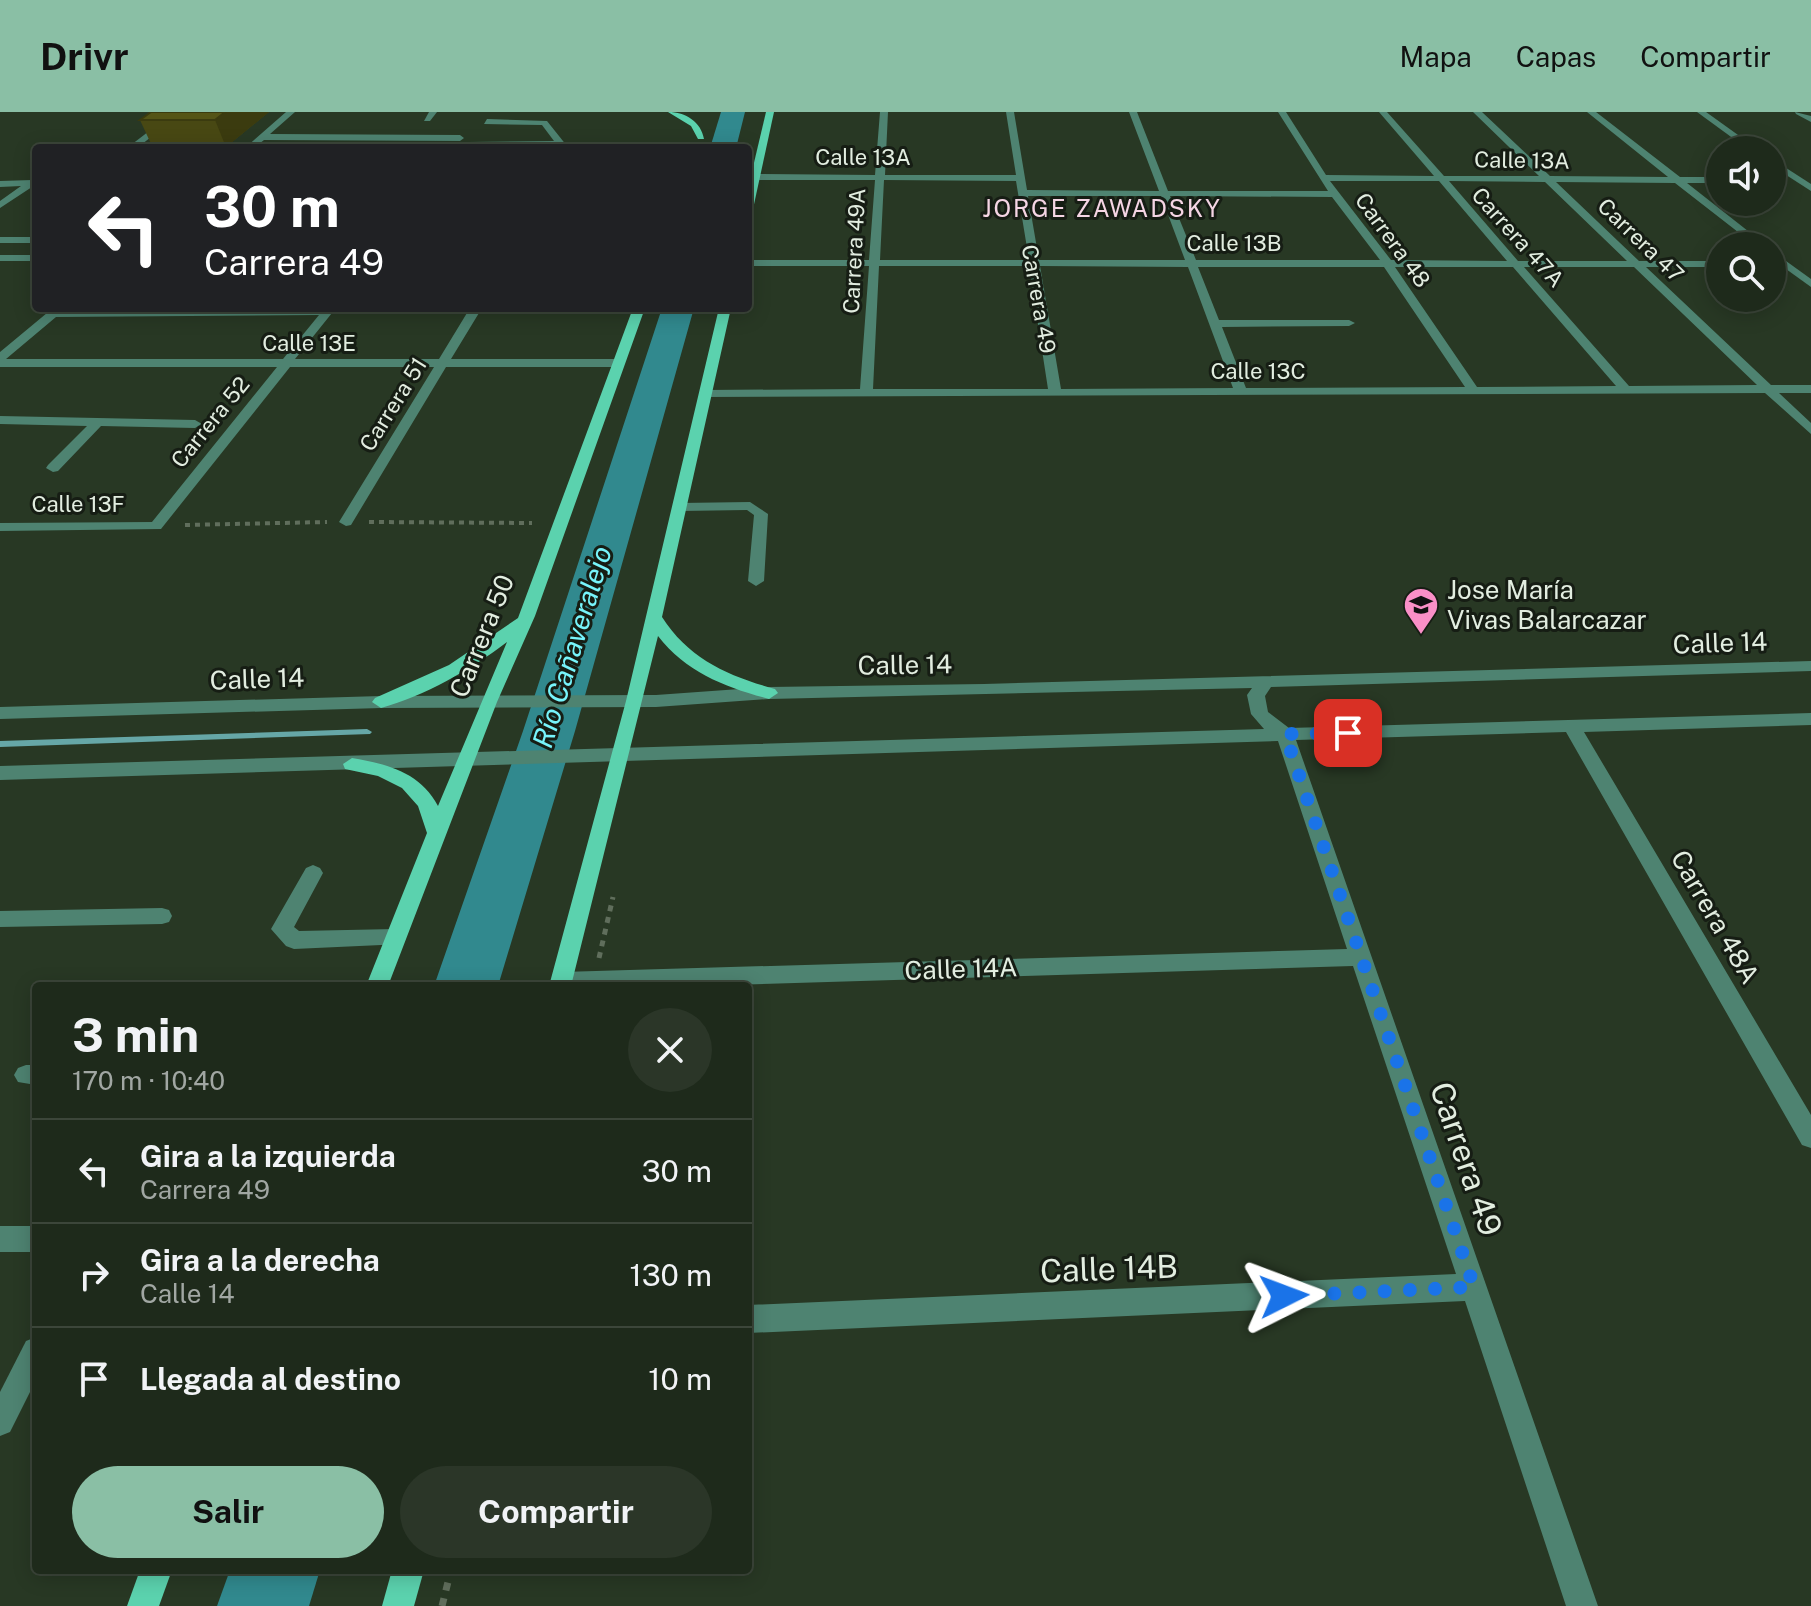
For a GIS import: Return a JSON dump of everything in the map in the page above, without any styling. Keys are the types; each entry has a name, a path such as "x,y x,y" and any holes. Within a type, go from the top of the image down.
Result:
{"main road":[{"path":"672,112 694,124 701,137"},
{"path":"752,191 771,112"},
{"path":"699,144 706,125"},
{"name":"Carrera 50","path":"378,982 437,835 478,759 488,702 527,616 637,312"},
{"path":"561,982 612,754 626,701 655,618 724,312"},
{"path":"381,702 455,669 495,644 527,616"},
{"path":"655,618 670,641 693,662 732,682 769,693"},
{"path":"352,764 382,769 415,788 434,815 437,835"},
{"path":"143,1606 155,1574"},
{"path":"398,1606 407,1574"}],"street":[{"path":"136,144 179,112"},
{"path":"254,144 291,112"},
{"name":"Carrera 49A","path":"866,393 884,112"},
{"name":"Carrera 49","path":"1010,112 1055,392"},
{"path":"1133,112 1241,391"},
{"name":"Carrera 48","path":"1282,112 1323,178 1387,263 1474,391"},
{"name":"Carrera 47A","path":"1383,112 1438,179 1624,388"},
{"name":"Carrera 47","path":"1477,112 1811,430"},
{"path":"1591,112 1744,232"},
{"path":"1701,112 1735,136"},
{"path":"1799,112 1811,119"},
{"path":"486,122 544,123 560,144"},
{"path":"262,137 522,144"},
{"path":"1786,172 1811,188"},
{"name":"Calle 13A","path":"755,177 1019,178"},
{"name":"Calle 13A","path":"1323,178 1706,180"},
{"path":"1786,181 1799,181"},
{"path":"0,184 32,183 0,205"},
{"path":"1021,193 1335,194"},
{"path":"0,240 32,240"},
{"path":"0,258 32,258"},
{"name":"Calle 13B","path":"752,263 1706,264"},
{"path":"1786,264 1811,263"},
{"path":"1786,269 1811,284"},
{"path":"0,361 55,312"},
{"name":"Carrera 52","path":"156,526 326,312"},
{"name":"Carrera 51","path":"346,522 474,312"},
{"path":"1215,324 1349,323"},
{"name":"Calle 13E","path":"0,361 618,363"},
{"name":"Calle 13C","path":"706,394 1811,389"},
{"path":"0,420 195,424"},
{"path":"53,468 98,422"},
{"path":"680,507 750,506 761,514 756,581"},
{"name":"Calle 13F","path":"0,527 156,526"},
{"name":"Calle 14","path":"0,713 381,702 626,701 769,693 984,690 1811,666"},
{"path":"1267,681 1256,695 1258,712 1264,720 1285,734"},
{"path":"0,773 1811,719"},
{"name":"Carrera 48A","path":"1571,725 1811,1137"},
{"name":"Carrera 49","path":"1285,734 1582,1606"},
{"path":"313,873 282,929 294,940 395,938"},
{"path":"0,919 162,916"},
{"name":"Calle 14A","path":"592,982 1361,957"},
{"path":"0,1239 32,1239"},
{"name":"Calle 14B","path":"752,1319 1474,1287"},
{"path":"0,1422 32,1359"}],"path":[{"path":"442,1606 450,1574"}],"building":[{"path":"151,112 225,112 215,120 140,120"}],"waterway":[{"name":"Río Cañaveralejo","path":"724,144 733,112"},
{"name":"Río Cañaveralejo","path":"467,982 549,731 677,312"},
{"path":"0,744 367,732"},
{"name":"Río Cañaveralejo","path":"263,1606 274,1574"}],"place":[{"name":"Jose María Vivas Balarcazar","path":"1421,636"}],"district":[{"name":"JORGE ZAWADSKY","path":"1102,209"}],"route":[{"path":"1284,1296 1474,1287 1285,734 1348,733"}]}
